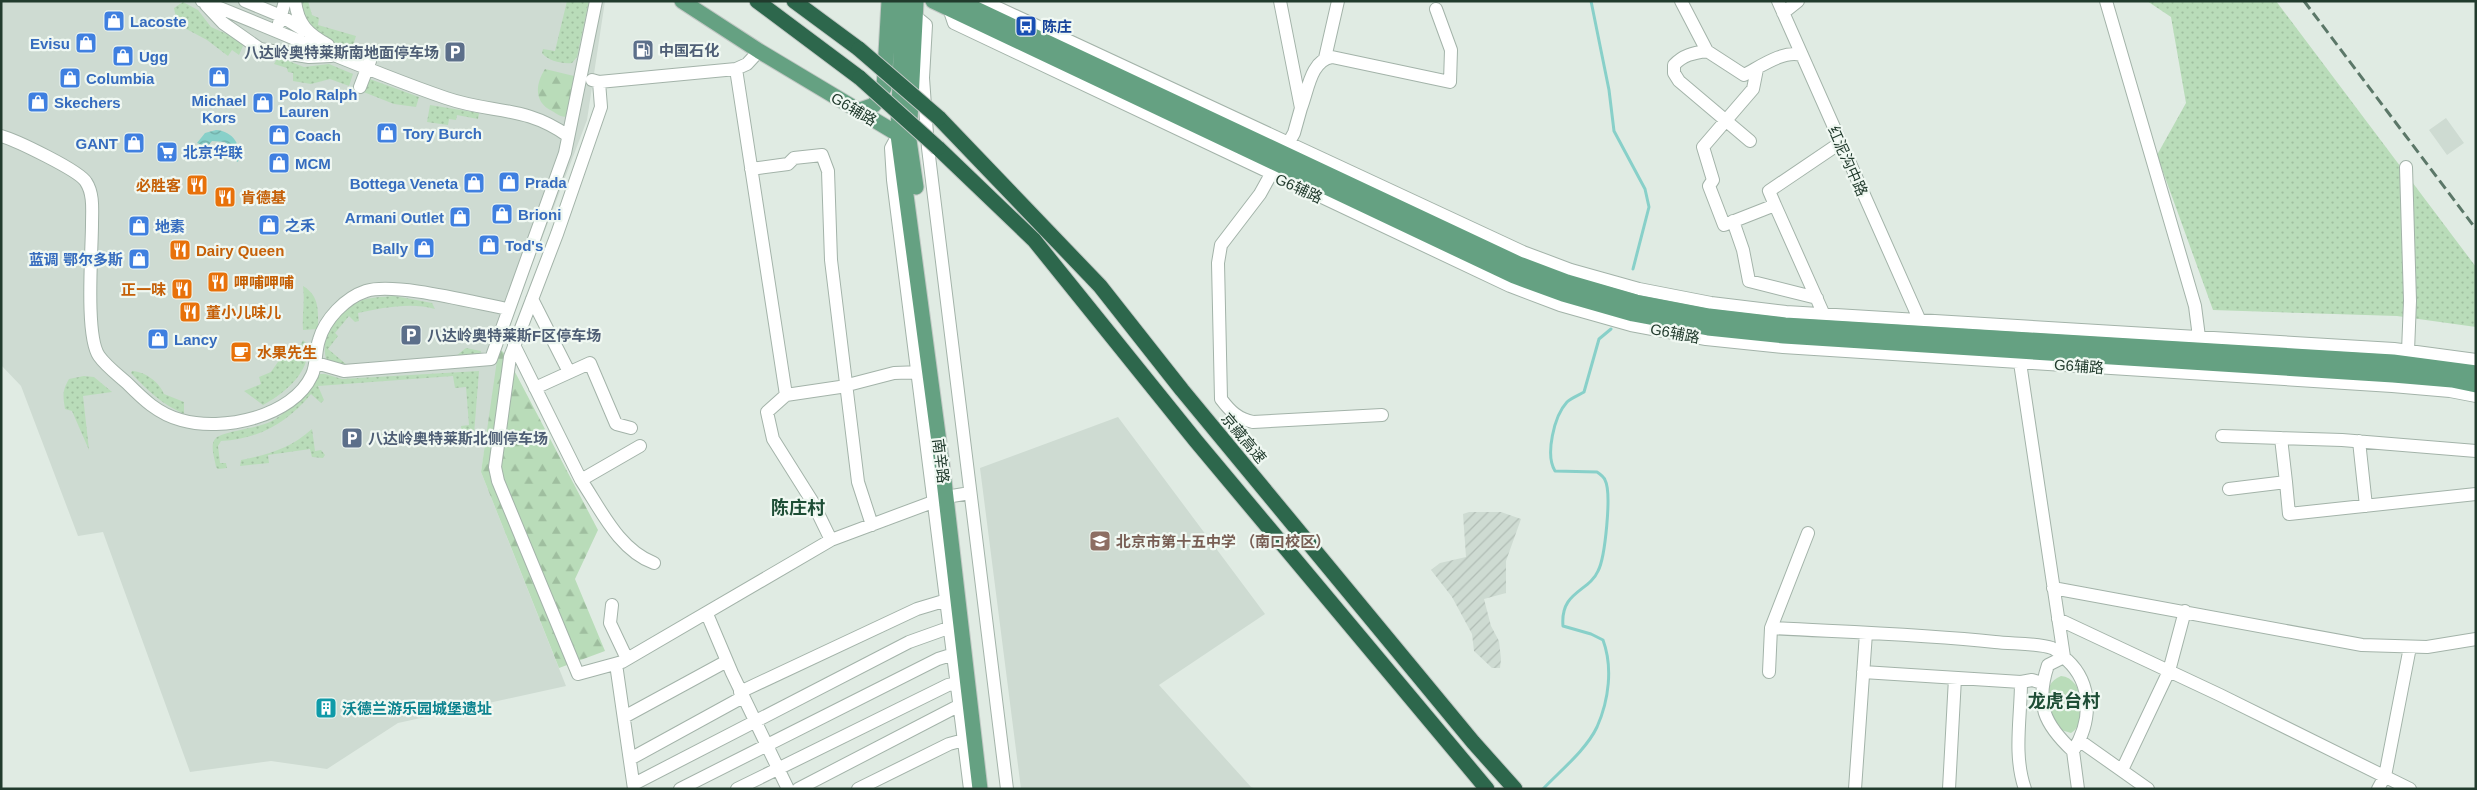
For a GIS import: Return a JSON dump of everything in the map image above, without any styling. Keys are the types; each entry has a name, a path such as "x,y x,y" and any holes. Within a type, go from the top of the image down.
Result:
{"highway":[{"path":"757,1 860,78 1034,240 1202,449 1487,789"},
{"name":"京藏高速","path":"794,1 859,49 939,118 1100,286 1182,390 1515,789"}],"main road":[{"name":"G6辅路","path":"682,1 759,51 904,138"},
{"path":"857,111 874,105 884,88 889,1"},
{"path":"903,1 904,138"},
{"name":"G6辅路","path":"934,1 954,5 1279,159 1514,276 1563,294 1633,314 1708,328 2019,357 2383,374 2452,380 2476,385"},
{"path":"904,138 916,9"},
{"name":"南辛路","path":"904,138 923,372 945,498 990,789"},
{"name":"南辛路","path":"904,138 980,789"},
{"name":"G6辅路","path":"1279,159 1474,245 1543,273 1636,302 1709,316 1784,325 2393,362 2476,373"}],"street":[{"path":"202,1 271,28 322,51 354,62 368,64"},
{"path":"202,1 223,23 260,49 309,57 337,56"},
{"path":"245,1 274,9 297,24 309,35 329,46 448,99 533,116 570,132"},
{"path":"271,28 274,9 285,1"},
{"path":"295,1 301,22 309,35"},
{"path":"316,363 344,370 491,359 562,162 582,77 596,1"},
{"name":"G6辅路","path":"983,1 1279,159"},
{"path":"1280,1 1302,108"},
{"path":"1324,58 1338,1"},
{"path":"1681,1 1707,51 1744,75 1793,53 1801,55"},
{"path":"1780,7 1798,1"},
{"path":"2106,1 2146,145 2195,306 2199,337"},
{"name":"G6辅路","path":"954,5 954,23 1279,159 1479,233 1570,270 1639,289 1711,303 1824,315 2408,351 2476,360"},
{"name":"红泥沟中路","path":"1780,7 1920,321"},
{"path":"916,9 926,25 923,78 933,148 970,493 1007,789"},
{"path":"1382,415 1253,422 1242,419 1230,410 1221,399 1218,263 1221,245 1260,194 1294,133 1317,63 1324,58 1332,57 1450,82 1450,50 1436,9"},
{"path":"582,77 599,82 736,70 747,64 759,51"},
{"path":"1707,51 1694,52 1681,58 1674,65 1674,73 1679,81 1750,141"},
{"path":"360,87 368,64"},
{"path":"1757,69 1752,89 1703,147 1713,180 1709,186 1724,225 1775,205"},
{"path":"736,70 786,395"},
{"path":"599,82 600,107 510,357 495,474 578,674 621,661 707,614 831,540 945,498 970,493"},
{"path":"1,136 76,172 86,182 92,212 91,323 98,354 154,409 182,421 209,423 240,422 258,417 285,404 303,388 312,375 319,341 327,325 344,303 366,291 378,289 406,290 508,309"},
{"path":"904,138 933,148"},
{"path":"1824,315 1769,191 1840,143"},
{"path":"752,169 788,164 794,158 822,155 828,171 831,260 858,482 872,525"},
{"path":"2406,167 2410,301 2408,351"},
{"path":"1733,222 1743,250 1749,281 1817,298"},
{"path":"532,298 569,372"},
{"path":"514,345 581,480 624,544 636,555 654,564"},
{"path":"2019,357 2064,658"},
{"name":"G6辅路","path":"2019,357 2392,386 2450,391 2476,396"},
{"path":"535,388 590,363 616,424 631,428"},
{"path":"831,540 812,501 773,439 767,412 786,395 846,385 894,373 923,372"},
{"path":"2222,436 2359,441 2476,451"},
{"path":"2281,438 2289,514 2476,494"},
{"path":"2359,441 2366,506"},
{"path":"581,480 640,446"},
{"path":"2228,489 2286,482"},
{"path":"945,498 947,600 970,789"},
{"path":"1769,672 1771,628 1808,533"},
{"path":"2053,588 2362,645 2427,648 2476,639"},
{"path":"630,760 742,695 917,609 947,600"},
{"path":"612,605 610,623 621,661 624,718 634,787 754,722 909,642 951,627"},
{"path":"2122,770 2169,671 2185,611"},
{"path":"707,614 754,722 788,789"},
{"path":"2058,619 2410,789"},
{"path":"1771,628 1971,639 2053,648 2076,668 2084,683 2087,699 2087,714 2077,746 2078,789"},
{"path":"1855,789 1866,633"},
{"path":"2378,789 2385,776 2410,647"},
{"path":"680,789 938,659 954,654"},
{"path":"2064,658 2048,665 2042,683 2042,699 2046,717 2054,734 2122,770 2148,789"},
{"path":"624,718 727,661"},
{"path":"1863,672 2021,682 2032,680 2042,683"},
{"path":"1949,789 1955,678"},
{"path":"2021,682 2021,725 2017,739 2022,780 2025,789"},
{"path":"737,789 948,685 958,683"},
{"path":"798,789 960,705"},
{"path":"858,789 949,744 964,740"}],"shaded area":[{"path":"1,1 605,1 587,120 500,349 481,472 566,686 398,723 327,769 271,761 190,772 103,532 78,536 21,386 1,365"},
{"path":"2446,118 2464,143 2447,155 2429,130"},
{"name":"北京市第十五中学 （南口校区）","path":"1118,417 1265,614 1159,685 1251,787 1256,789 1021,789 980,468"},
{"path":"1469,512 1501,512 1521,519 1506,561 1506,593 1484,599 1491,626 1499,641 1500,668 1492,668 1474,651 1472,634 1452,597 1431,570 1440,563 1466,557 1463,514"}],"green space":[{"path":"297,1 308,1 312,15 319,18 318,25 356,36 351,52 331,44 317,34"},
{"path":"567,1 589,1 577,57 572,63 556,61 542,53 543,49 555,51"},
{"path":"2147,1 2276,1 2476,267 2476,327 2397,316 2213,310 2157,155 2186,103 2171,17"},
{"path":"183,2 198,10 211,27 240,40 243,46 239,55 232,50 228,56 207,40 177,24 174,8"},
{"path":"278,57 304,67 329,64 353,74 349,86 330,79 311,84 293,81 293,73 288,72 287,68 274,64"},
{"path":"545,69 574,76 575,82 567,117 559,115 546,107 539,98 539,81"},
{"path":"367,78 419,97 416,107 394,104 361,91"},
{"path":"430,105 479,113 478,119 457,115 456,120 449,119 448,125 427,122"},
{"path":"303,286 313,294 317,304 318,329 303,330"},
{"path":"395,296 432,303 435,309 416,306 386,308 358,313 359,321 355,322 349,316 335,333 338,336 328,349 347,365 456,356 466,348 481,351 480,356 343,367 326,359 325,342 328,333 336,318 342,312 349,306 362,300"},
{"path":"303,340 306,343 306,363 288,388 263,405 244,391 261,384 259,377 271,372 282,356 294,357"},
{"path":"500,349 506,355 598,530 575,579 605,651 559,668 481,472"},
{"path":"132,371 151,378 159,385 164,394 184,402 184,414 169,406 143,386 131,373"},
{"path":"479,371 474,434 468,440 462,438 461,426 469,425 466,387 455,388 453,376 318,386 324,400 321,403 311,394 292,413 271,428 248,437 221,441 218,446 220,463 226,463 227,468 218,469 216,467 213,444 216,438 270,422 285,412 320,374 342,379"},
{"path":"84,376 94,377 112,392 83,396 89,450 72,411 65,409 64,397 64,390 69,379"},
{"path":"312,429 315,451 321,450 325,455 323,458 312,457 310,449 268,455 269,463 240,466 241,460 279,450 304,436"},
{"path":"2061,676 2075,684 2082,701 2080,720 2077,728 2071,733 2058,729 2048,700 2050,686 2054,680"}],"water":[{"path":"216,130 227,133 235,140 239,150 238,162 228,156 229,148 225,142 212,141 207,147 197,143 205,133"}],"waterway":[{"path":"1591,1 1609,90 1614,131 1645,189 1649,207 1633,269"},
{"path":"1543,789 1586,744 1597,727 1607,695 1609,672 1603,640 1591,634 1563,626 1563,614 1570,599 1594,578 1601,564 1607,526 1607,487 1604,479 1597,472 1555,471 1552,464 1551,446 1552,436 1562,408 1567,402 1584,392 1599,339 1611,329"}],"railway":[{"path":"2304,1 2476,229"}],"place":[{"name":"Lacoste","path":"114,21"},
{"name":"陈庄","path":"1026,26"},
{"name":"Evisu","path":"86,43"},
{"name":"中国石化","path":"643,50"},
{"name":"八达岭奥特莱斯南地面停车场","path":"455,52"},
{"name":"Ugg","path":"123,56"},
{"name":"Michael Kors","path":"219,77"},
{"name":"Columbia","path":"70,78"},
{"name":"Skechers","path":"38,102"},
{"name":"Polo Ralph Lauren","path":"263,103"},
{"name":"Tory Burch","path":"387,133"},
{"name":"Coach","path":"279,135"},
{"name":"GANT","path":"134,143"},
{"name":"北京华联","path":"167,152"},
{"name":"MCM","path":"279,163"},
{"name":"Prada","path":"509,182"},
{"name":"Bottega Veneta","path":"474,183"},
{"name":"必胜客","path":"197,185"},
{"name":"肯德基","path":"225,197"},
{"name":"Brioni","path":"502,214"},
{"name":"Armani Outlet","path":"460,217"},
{"name":"之禾","path":"269,225"},
{"name":"地素","path":"139,226"},
{"name":"Tod's","path":"489,245"},
{"name":"Bally","path":"424,248"},
{"name":"Dairy Queen","path":"180,250"},
{"name":"蓝调 鄂尔多斯","path":"139,259"},
{"name":"呷哺呷哺","path":"218,282"},
{"name":"正一味","path":"182,289"},
{"name":"董小儿味儿","path":"190,312"},
{"name":"八达岭奥特莱斯F区停车场","path":"411,335"},
{"name":"Lancy","path":"158,339"},
{"name":"水果先生","path":"241,352"},
{"name":"八达岭奥特莱斯北侧停车场","path":"352,438"},
{"name":"北京市第十五中学 （南口校区）","path":"1100,541"},
{"name":"沃德兰游乐园城堡遗址","path":"326,708"}],"district":[{"name":"陈庄村","path":"798,508"},
{"name":"龙虎台村","path":"2064,701"}]}
